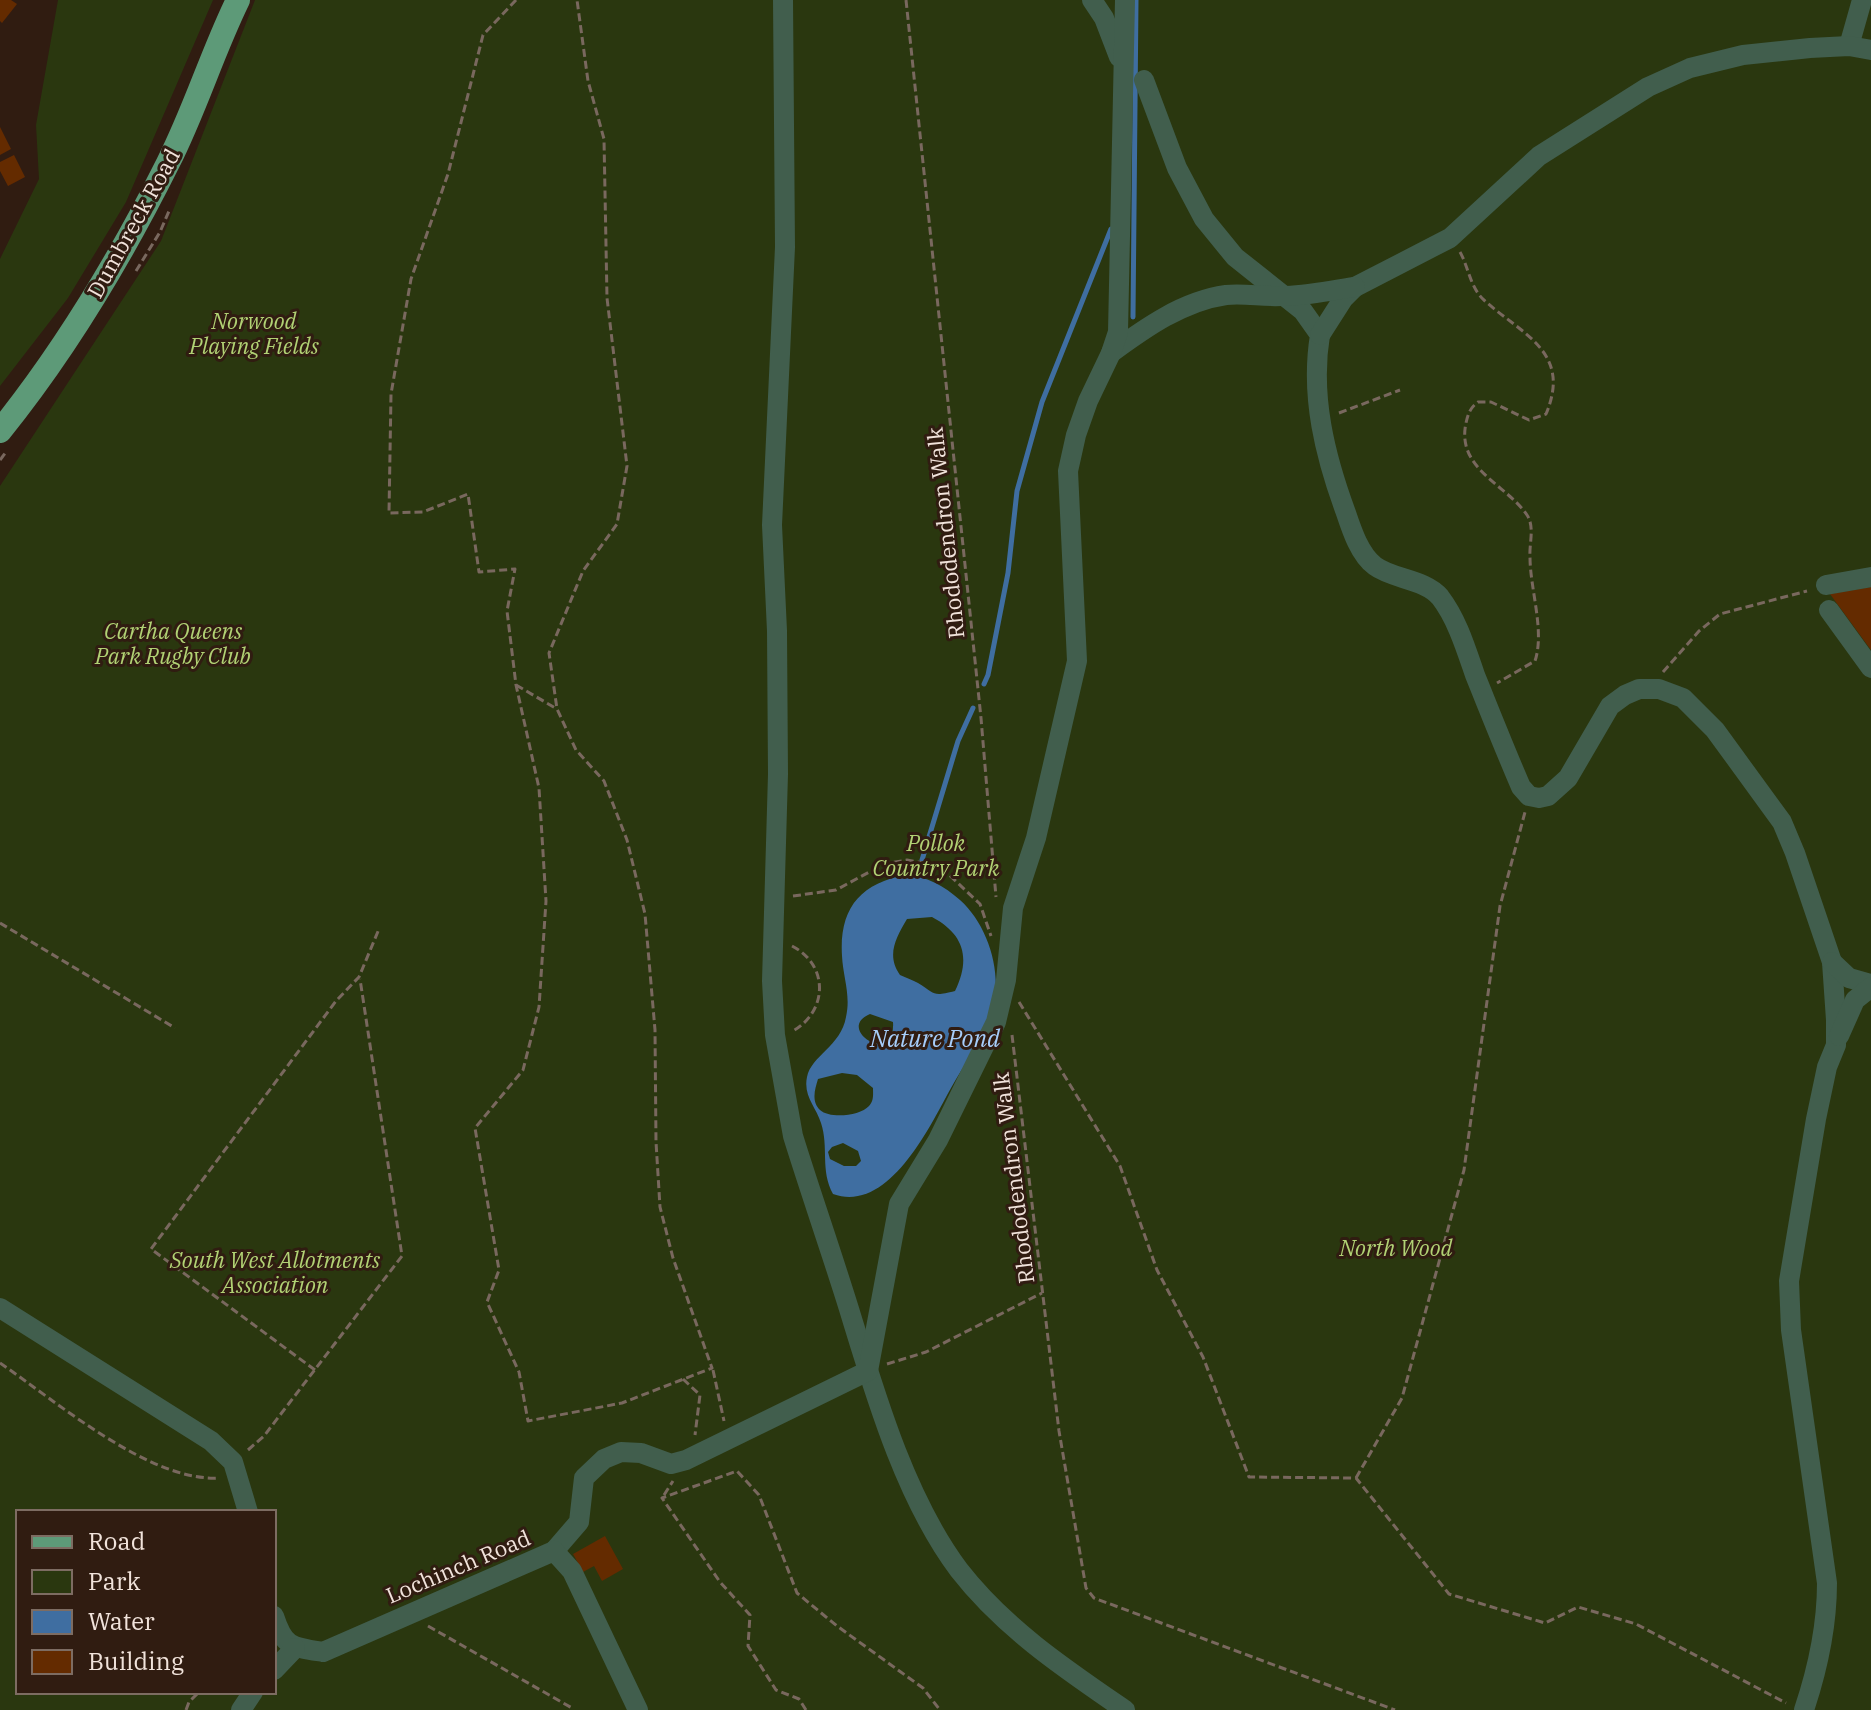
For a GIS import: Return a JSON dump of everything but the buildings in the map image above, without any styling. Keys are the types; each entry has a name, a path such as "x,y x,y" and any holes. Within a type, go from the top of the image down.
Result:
{"main road":[{"name":"Dumbreck Road","path":"0,431 107,277 170,160 219,38 238,0"}],"street":[{"path":"783,0 785,247 772,525 778,758 772,981 775,1035 793,1136 868,1371 904,1472 959,1569 1010,1626 1125,1710"},
{"path":"1092,0 1134,76 1199,212 1235,257 1303,311 1320,335"},
{"path":"868,1371 899,1204 938,1140 996,1022 1006,980 1013,908 1036,838 1077,661 1068,471 1088,401 1118,332 1134,76 1125,0"},
{"path":"1849,46 1862,0"},
{"path":"1111,353 1141,331 1200,302 1227,295 1284,296 1355,287 1450,238 1539,156 1648,87 1690,68 1743,55 1849,46 1871,50"},
{"path":"1355,287 1333,312 1320,335 1317,353 1320,419 1333,477 1365,556 1376,568 1439,595 1454,622 1521,787 1529,796 1548,796 1568,778 1610,706 1639,689 1659,689 1683,698 1715,730 1782,822 1832,962 1836,1045"},
{"path":"1820,587 1871,577"},
{"path":"1829,610 1871,668"},
{"path":"1795,1706 1821,1651 1827,1583 1791,1330 1789,1281 1827,1067 1855,1000 1871,986 1849,978 1832,962"},
{"path":"0,1308 211,1441 236,1470 247,1510"},
{"path":"554,1551 579,1522 584,1478 604,1459 621,1452 641,1453 671,1464 686,1460 868,1371"},
{"name":"Lochinch Road","path":"295,1648 323,1652 554,1551 572,1571 638,1710"},
{"path":"276,1623 281,1639 295,1648 276,1668"}],"path":[{"path":"516,0 483,35 448,174 411,279 391,394 389,513 423,512 468,494 479,572 515,569 507,611 516,685 540,802 546,901 539,1007 523,1070 475,1128 499,1270 487,1302 519,1372 528,1421 622,1403 712,1368 673,1258 660,1207 655,1030 641,899 627,840 604,781 576,750 557,709 549,653 583,571 617,524 627,466 607,298 604,139 588,81 577,0"},
{"name":"Rhododendron Walk","path":"906,0 981,718 996,904"},
{"path":"1450,238 1457,243 1469,279 1483,300 1534,339 1544,352 1555,391 1546,414 1529,420 1491,402 1478,402 1471,408 1466,422 1467,450 1472,459 1529,516 1531,530 1531,572 1539,649 1535,661 1499,681 1485,699"},
{"path":"1320,419 1400,390"},
{"path":"1652,689 1685,645 1720,614 1820,587"},
{"path":"516,685 557,709"},
{"path":"1356,1478 1402,1398 1464,1170 1500,906 1529,796"},
{"path":"773,897 823,894 884,864 907,860 929,864 945,871 980,904 993,942"},
{"path":"0,923 175,1028"},
{"path":"315,1370 151,1249 336,1001 359,977 379,929"},
{"path":"773,945 787,943 811,959 819,973 821,992 816,1009 802,1026 792,1032 775,1035"},
{"path":"0,1363 122,1447 160,1468 207,1479 236,1470 402,1256 359,977"},
{"path":"1006,980 1120,1166 1157,1270 1203,1357 1249,1477 1356,1478"},
{"name":"Rhododendron Walk","path":"1011,1027 1062,1447 1086,1588 1094,1598 1395,1710"},
{"path":"868,1371 926,1352 1042,1293"},
{"path":"806,1710 799,1699 776,1690 748,1646 750,1615 720,1582 662,1498 737,1471 759,1495 797,1593 923,1688 940,1710"},
{"path":"1356,1478 1449,1594 1545,1623 1578,1607 1636,1624 1795,1706"},
{"path":"407,1614 572,1708"}],"green space":[{"path":"58,0 213,0 126,202 68,298 0,386 0,259 39,179 36,125"},
{"name":"North Wood","path":"255,0 1871,0 1871,1710 0,1710 0,486 161,241"}],"water":[{"name":"Nature Pond","path":"906,875 928,880 948,890 971,911 987,939 996,987 990,1019 982,1037 919,1144 889,1179 872,1191 853,1197 833,1194 829,1185 823,1132 806,1084 814,1063 838,1036 846,1017 848,1001 842,939 849,912 865,892 890,879","holes":["932,917 958,939 962,948 963,968 955,991 935,993 900,975 893,954 896,940 907,919","870,1014 893,1022 891,1035 886,1042 878,1044 869,1041 859,1028 861,1021","842,1073 857,1075 873,1088 872,1102 865,1109 852,1114 825,1113 817,1106 815,1099 818,1079","843,1143 858,1151 861,1161 856,1166 844,1166 830,1159 828,1152"]}],"waterway":[{"path":"1133,317 1136,0"},
{"path":"984,684 1008,573 1017,491 1042,402 1111,229"},
{"path":"922,860 958,741 973,708"}],"park label":[{"name":"Norwood Playing Fields","path":"254,332"},
{"name":"Cartha Queens Park Rugby Club","path":"173,642"},
{"name":"Pollok Country Park","path":"936,854"},
{"name":"South West Allotments Association","path":"275,1272"}]}
